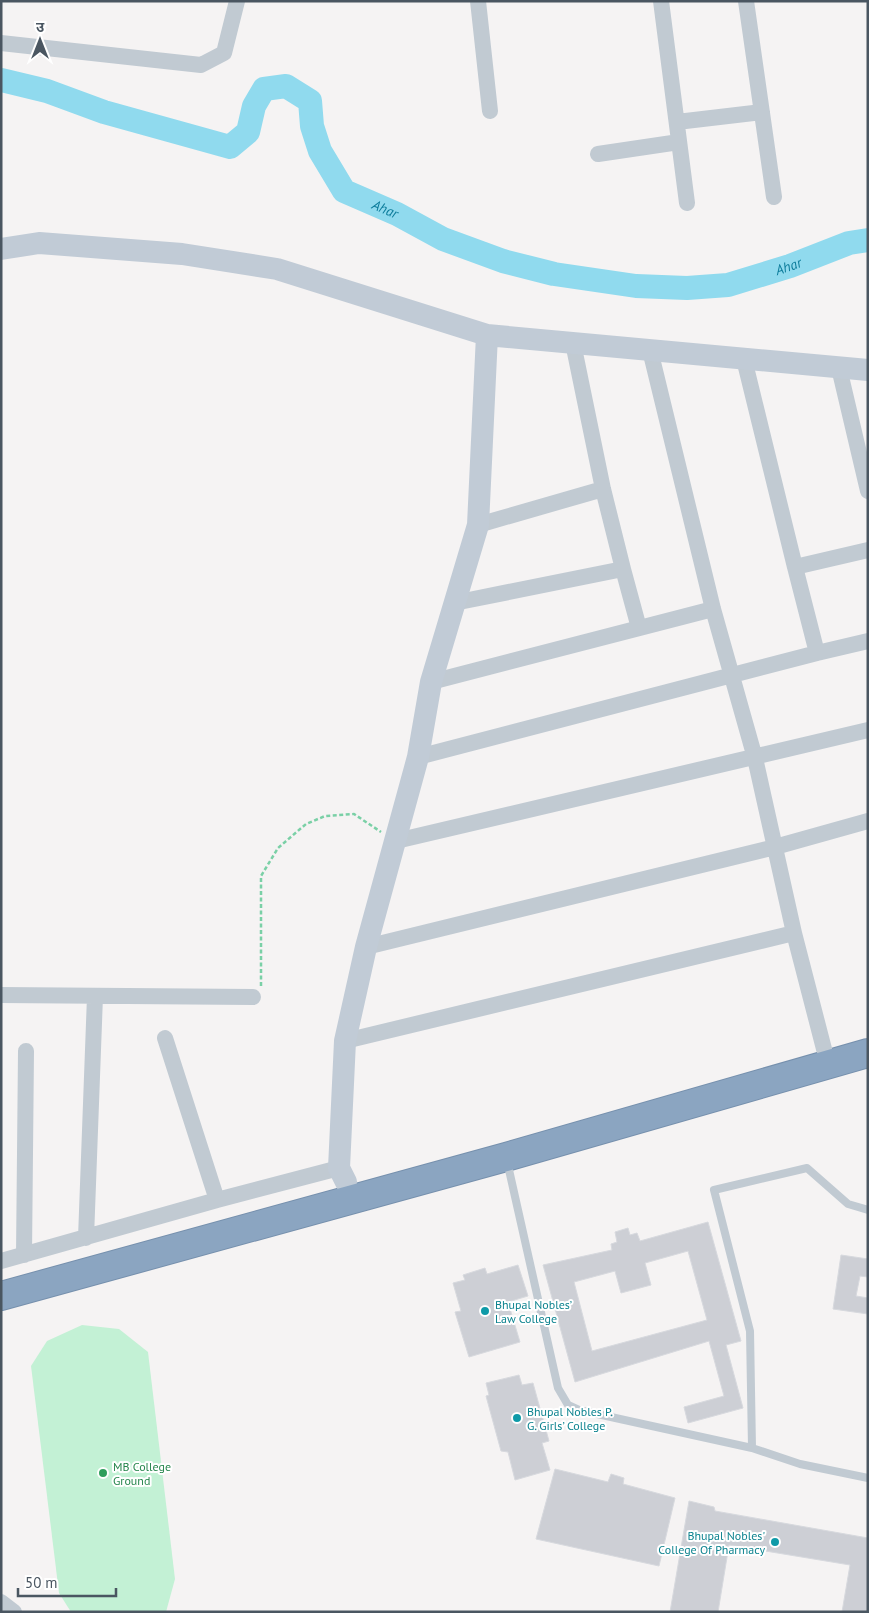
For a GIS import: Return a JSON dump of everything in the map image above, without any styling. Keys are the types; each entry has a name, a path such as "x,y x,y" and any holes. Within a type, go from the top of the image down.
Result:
{"highway":[{"path":"1,1296 826,1056 868,1036"},
{"path":"826,1056 868,1053"},
{"path":"1,1278 342,1175 504,1149"}],"street":[{"path":"1,43 200,65 224,53 236,1"},
{"path":"478,1 490,111"},
{"path":"661,1 688,203"},
{"path":"746,1 774,197"},
{"path":"677,122 762,112"},
{"path":"598,154 679,142"},
{"path":"1,249 38,243 182,254 277,268 487,335 868,370"},
{"path":"1,1261 216,1200 342,1175 345,1041 366,947 418,756 431,682 478,525 487,335"},
{"path":"573,343 603,489 639,628"},
{"path":"650,350 713,609 755,758 794,933 826,1056"},
{"path":"744,359 817,653"},
{"path":"839,368 868,491"},
{"path":"478,525 603,489"},
{"path":"795,568 868,550"},
{"path":"454,603 623,569"},
{"path":"431,682 713,609"},
{"path":"418,756 817,653 868,642"},
{"path":"396,841 868,730"},
{"path":"366,947 775,847 868,821"},
{"path":"345,1041 794,933"},
{"path":"1,995 253,997"},
{"path":"86,1238 95,996"},
{"path":"166,1038 216,1200"},
{"path":"24,1255 26,1051"},
{"path":"1,1602 14,1612"}],"lane":[{"path":"504,1149 558,1388 568,1405 579,1410 752,1448 800,1464 868,1478"},
{"path":"752,1448 750,1331 714,1190 807,1168 848,1204 868,1210"}],"path":[{"path":"253,997 261,988 261,876 278,848 306,824 325,816 354,814 396,841"}],"green space":[{"name":"MB College Ground","path":"82,1325 119,1329 148,1352 175,1579 166,1612 71,1612 59,1593 31,1366 47,1341"}],"building":[{"path":"708,1222 741,1341 726,1345 743,1408 688,1423 684,1407 724,1396 709,1341 575,1382 543,1265 612,1250 611,1244 617,1242 615,1232 628,1228 630,1235 637,1233 640,1241","holes":["688,1251 707,1320 592,1351 574,1282 615,1271 621,1293 651,1285 645,1263"]},
{"path":"841,1255 868,1259 868,1277 860,1276 856,1296 868,1298 868,1314 833,1309"},
{"name":"Bhupal Nobles’ Law College","path":"518,1265 528,1296 508,1302 520,1342 469,1357 455,1312 461,1311 453,1283 465,1280 463,1275 485,1268 487,1274"},
{"name":"Bhupal Nobles P. G. Girls’ College","path":"519,1375 522,1385 533,1383 549,1441 542,1443 550,1470 515,1480 508,1452 501,1451 486,1396 489,1395 486,1383"},
{"path":"555,1469 608,1482 611,1474 624,1478 623,1484 675,1498 659,1566 536,1539"},
{"path":"689,1501 714,1507 715,1511 868,1538 868,1612 842,1612 850,1565 729,1545 718,1612 670,1612"}],"waterway":[{"name":"Ahar","path":"1,80 47,91 104,112 230,147 248,132 254,106 264,89 286,86 310,101 312,126 320,151 344,191 397,214 443,239 503,261 554,274 636,286 687,288 728,285 790,266 849,243 868,240"}],"place":[{"name":"Bhupal Nobles’ Law College","path":"485,1311"},
{"name":"Bhupal Nobles P. G. Girls’ College","path":"517,1418"},
{"name":"MB College Ground","path":"103,1473"},
{"name":"Bhupal Nobles' College Of Pharmacy","path":"775,1542"}]}
